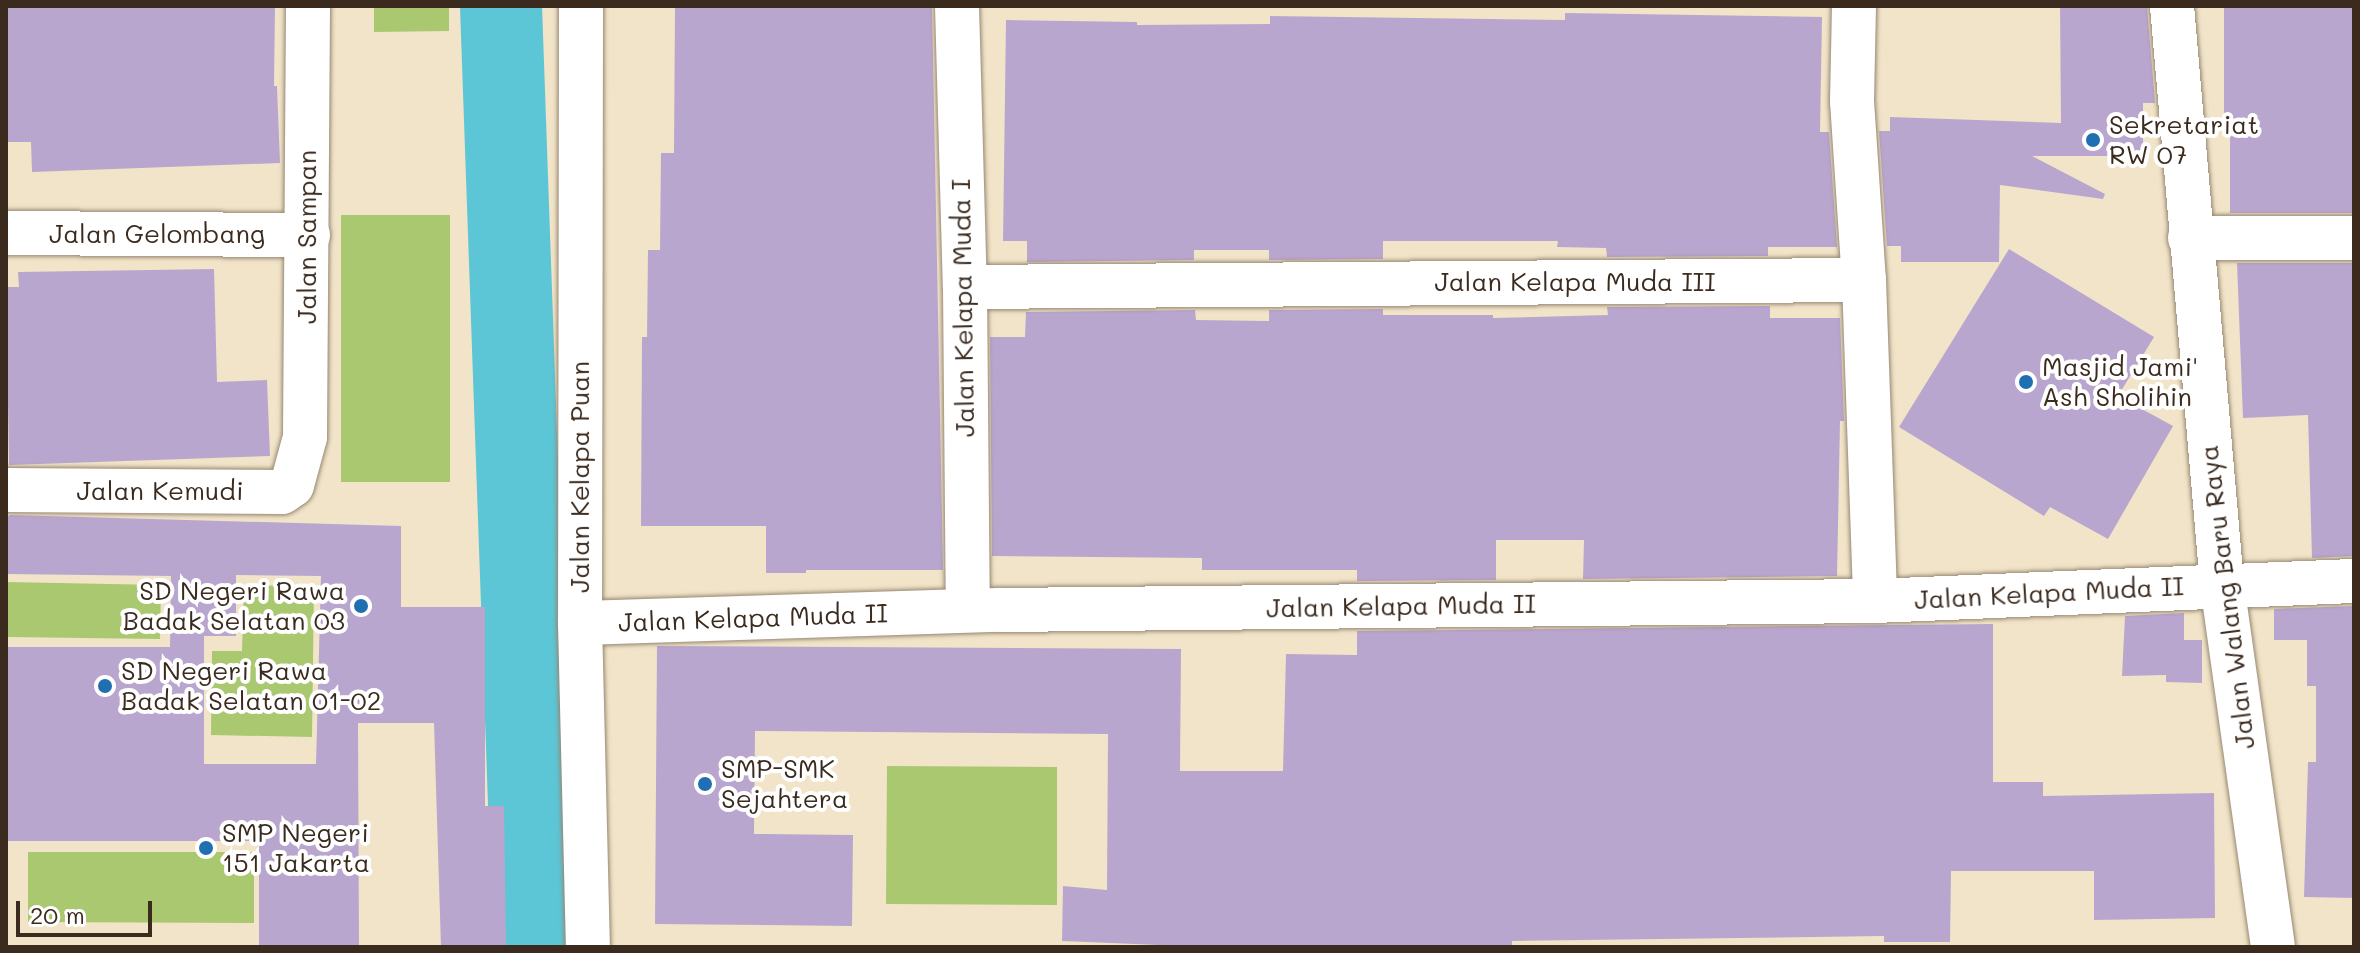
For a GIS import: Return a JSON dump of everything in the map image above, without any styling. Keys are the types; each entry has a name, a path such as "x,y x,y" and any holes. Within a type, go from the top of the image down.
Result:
{"street":[{"name":"Jalan Sampan","path":"299,467 305,437 308,6"},
{"name":"Jalan Kelapa Puan","path":"581,6 580,623 588,947"},
{"name":"Jalan Kelapa Muda I","path":"957,6 965,287 968,610"},
{"path":"1854,6 1852,101 1864,280 1875,601"},
{"name":"Jalan Walang Baru Raya","path":"2172,6 2222,584 2273,947"},
{"name":"Jalan Gelombang","path":"6,233 308,235"},
{"path":"2190,238 2354,238"},
{"name":"Jalan Kelapa Muda III","path":"965,287 1864,280"},
{"name":"Jalan Kemudi","path":"6,490 282,492 292,485 299,467"},
{"name":"Jalan Kelapa Muda II","path":"580,623 968,610 1875,601 2108,594 2222,584 2354,581"}],"green space":[{"path":"374,6 449,6 449,31 374,32"},
{"path":"341,215 450,215 450,482 341,482"},
{"path":"6,582 161,585 160,639 6,637"},
{"path":"244,585 314,586 312,737 211,735 212,651 242,651"},
{"path":"887,766 1057,767 1057,905 886,904"},
{"path":"28,852 254,852 254,923 28,922"}],"building":[{"path":"6,6 275,6 274,86 277,86 280,163 32,172 31,142 6,142"},
{"path":"675,6 932,6 943,570 766,573 766,526 641,526 642,337 647,337 648,250 660,250 661,153 674,153"},
{"path":"2060,6 2147,6 2155,103 2143,103 2143,156 2032,156 2105,194 2103,199 2000,185 1999,262 1901,262 1901,246 1887,246 1879,131 1890,131 1890,117 2061,123"},
{"path":"2224,6 2354,6 2354,213 2230,213 2230,113 2224,113"},
{"path":"1565,13 1822,17 1820,132 1829,132 1837,247 1768,247 1768,256 1607,257 1606,248 1557,247 1558,241 1383,241 1383,259 1269,260 1269,250 1194,250 1194,260 1027,262 1027,241 1003,241 1006,20 1137,22 1137,25 1270,24 1270,16 1565,20"},
{"name":"Masjid Jami' Ash Sholihin","path":"2009,249 2154,337 2118,396 2173,426 2108,539 2050,507 2044,516 1899,427"},
{"path":"2237,263 2354,263 2354,556 2312,558 2308,415 2243,418"},
{"path":"214,269 217,382 267,380 270,456 9,465 6,287 19,287 18,272"},
{"path":"1770,306 1770,318 1840,318 1844,421 1840,421 1837,576 1583,579 1584,540 1496,540 1496,580 1357,581 1357,570 1202,570 1202,558 992,556 990,337 1025,337 1026,312 1195,310 1196,320 1269,321 1269,310 1383,309 1383,315 1493,315 1493,318 1608,315 1607,307"},
{"path":"10,515 401,526 401,607 485,607 485,806 504,806 506,947 441,947 434,723 358,723 359,947 259,947 259,841 6,841 6,647 170,647 171,576 6,574 6,518","holes":["236,575 321,576 316,764 204,764 204,636 236,636"]},
{"path":"2354,606 2354,898 2304,897 2308,762 2316,762 2316,686 2307,686 2307,640 2274,640 2274,609"},
{"path":"2184,613 2184,640 2202,640 2202,683 2166,682 2166,675 2122,676 2125,616"},
{"path":"1993,624 1993,782 2043,782 2043,796 2214,793 2215,918 2094,920 2094,871 1951,871 1950,942 1884,942 1884,936 1512,941 1512,947 1207,947 1062,941 1063,886 1107,890 1108,734 755,731 754,834 853,835 852,926 655,924 657,646 1181,649 1180,771 1283,771 1286,654 1357,655 1357,631"}],"waterway":[{"path":"501,6 534,947"}],"place":[{"name":"Sekretariat RW 07","path":"2093,140"},
{"name":"Masjid Jami' Ash Sholihin","path":"2026,382"},
{"name":"SD Negeri Rawa Badak Selatan 03","path":"361,606"},
{"name":"SD Negeri Rawa Badak Selatan 01-02","path":"105,686"},
{"name":"SMP-SMK Sejahtera","path":"705,784"},
{"name":"SMP Negeri 151 Jakarta","path":"206,848"}]}
